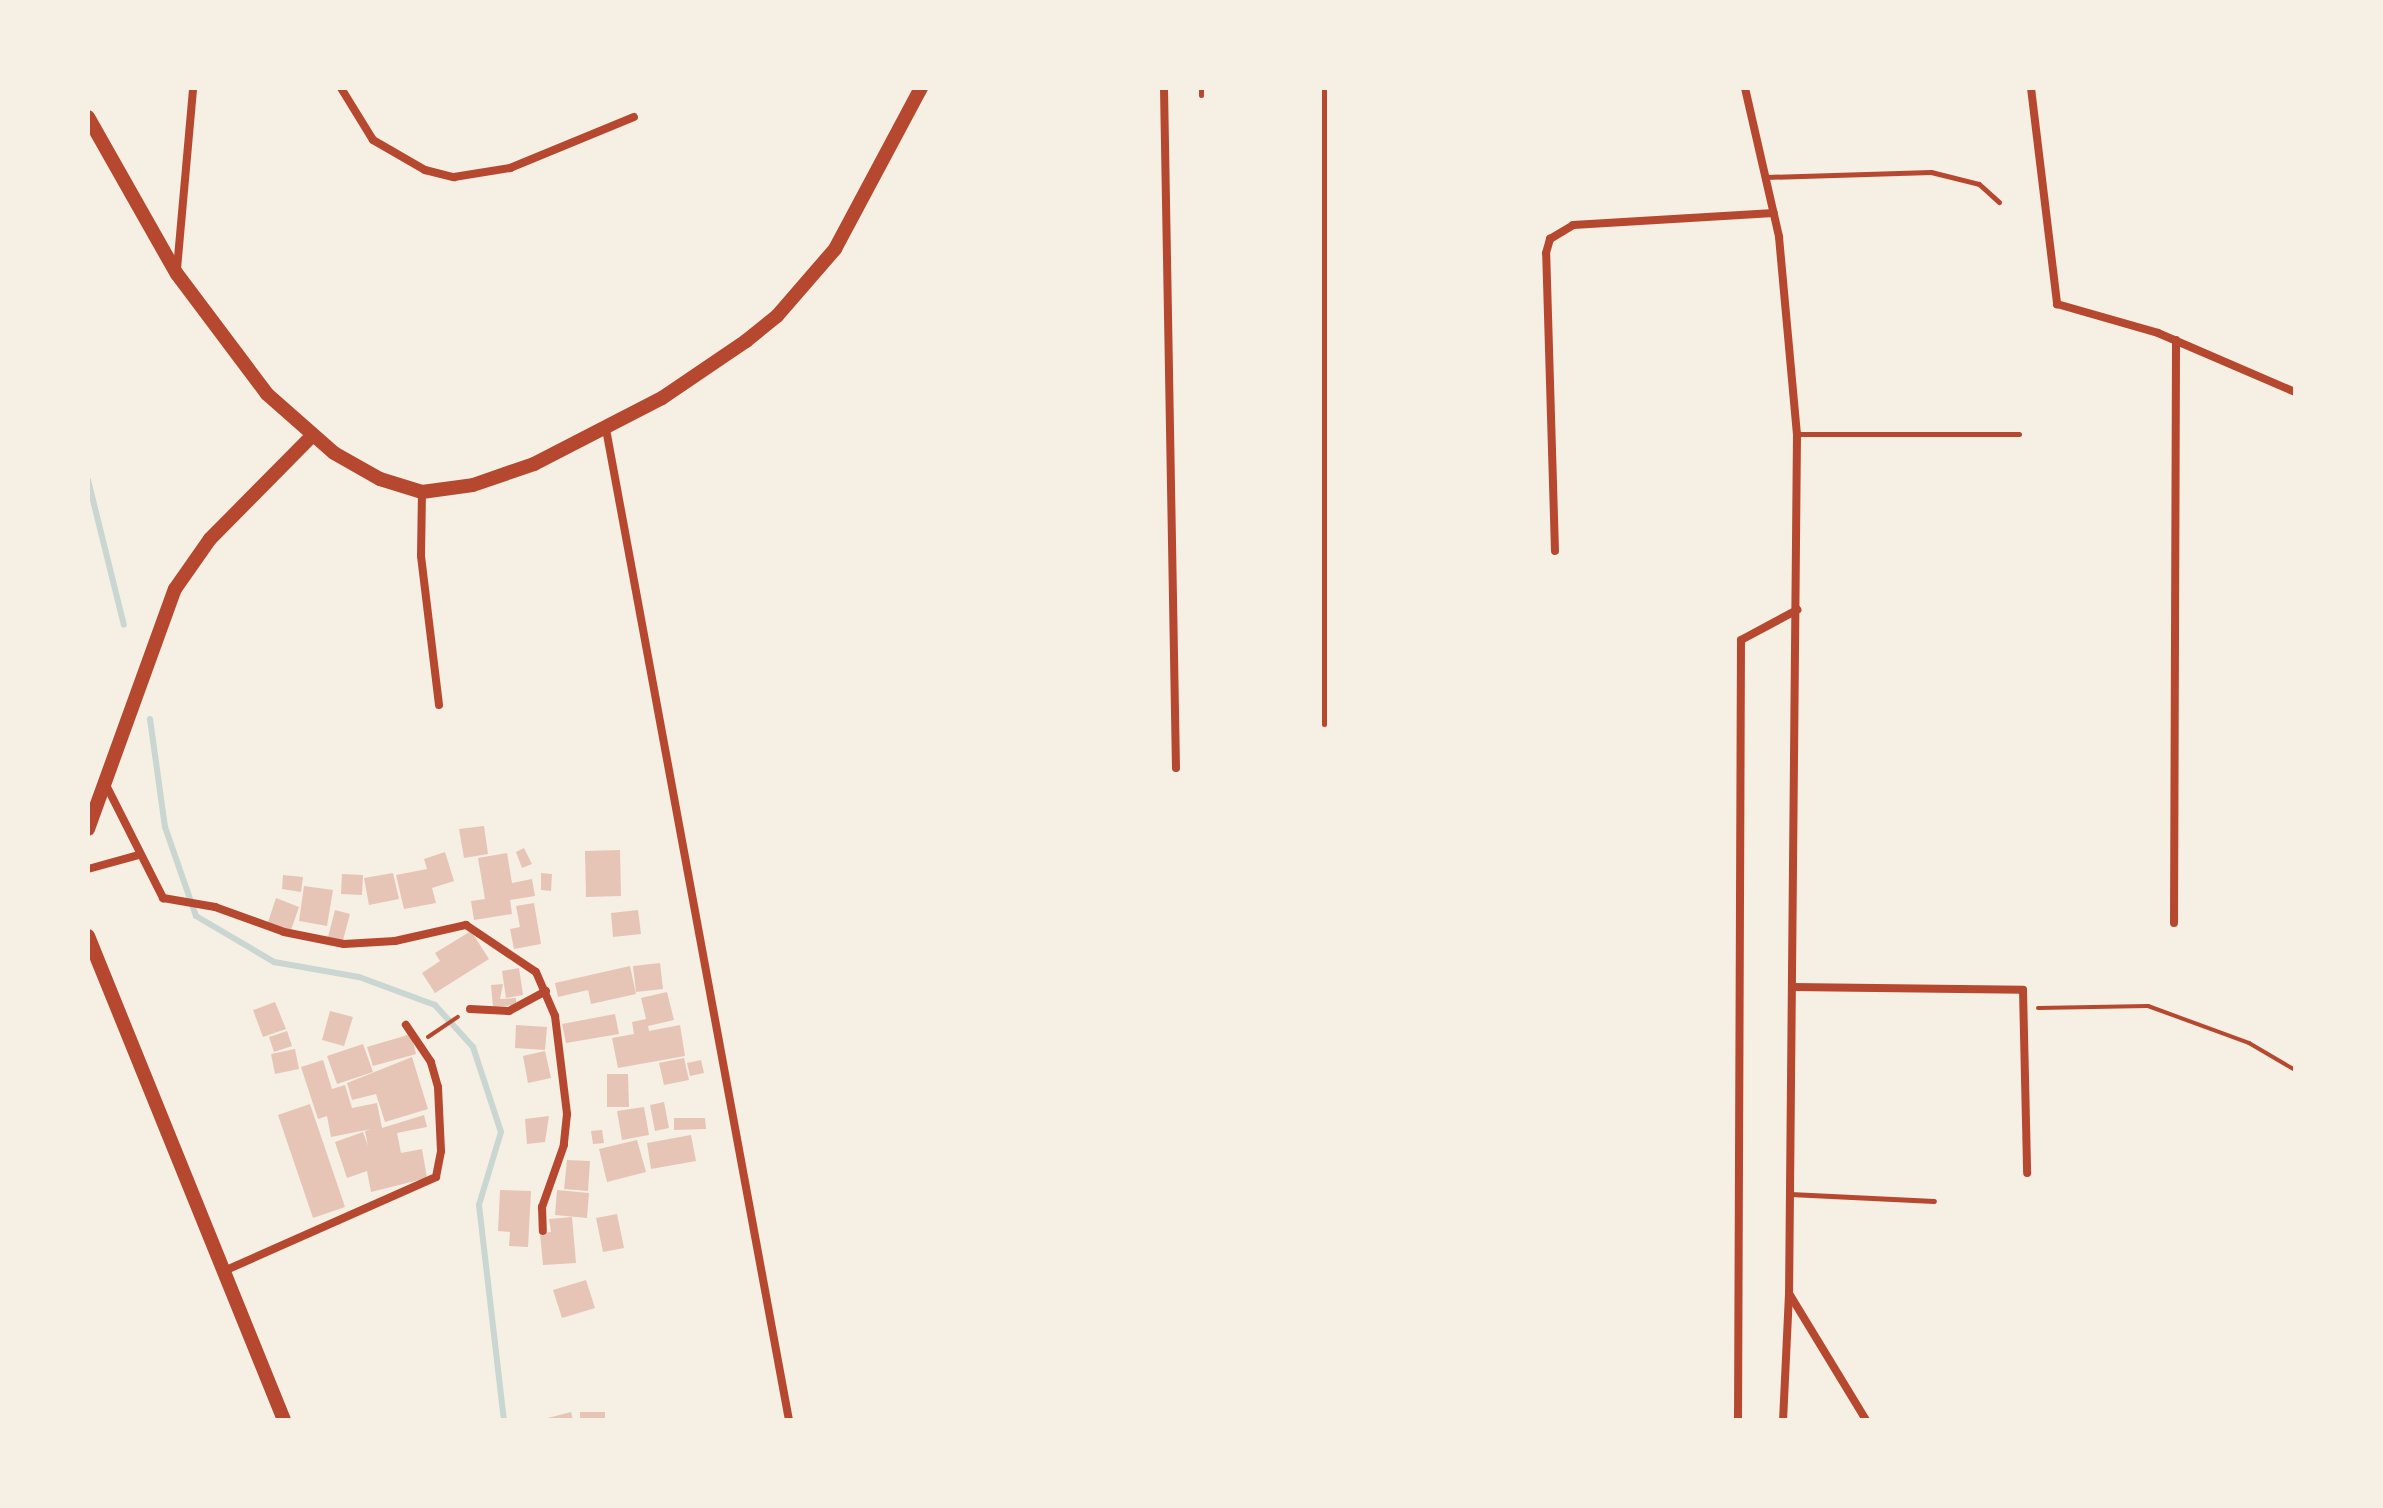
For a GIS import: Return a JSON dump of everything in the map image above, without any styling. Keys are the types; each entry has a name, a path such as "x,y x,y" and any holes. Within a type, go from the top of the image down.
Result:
{"main road":[{"path":"88,117 177,274 234,355 312,436 355,467 422,492 503,476 606,429 746,341 809,282 856,215 921,88"},
{"path":"88,829 175,589 210,539 312,436"},
{"path":"88,936 284,1420"}],"street":[{"path":"177,274 193,88"},
{"path":"341,88 373,140 425,170 454,177 510,168 634,117"},
{"path":"1164,88 1176,768"},
{"path":"1745,88 1774,213 1797,434 1789,1294 1783,1420"},
{"path":"2031,88 2057,304 2176,340 2295,392"},
{"path":"1555,551 1546,253 1550,239 1573,225 1774,213"},
{"path":"2174,923 2176,340"},
{"path":"606,429 789,1420"},
{"path":"422,492 421,556 439,705"},
{"path":"1738,1420 1741,640 1797,610"},
{"path":"106,785 159,895 203,905 284,932 344,944 395,941 466,925 536,972 546,991 562,1050 567,1114 564,1145 542,1207 543,1231"},
{"path":"88,869 139,855"},
{"path":"1792,987 2023,990 2027,1173"},
{"path":"470,1009 509,1011 546,991"},
{"path":"224,1271 431,1183 440,1168 440,1113 431,1062 406,1025"},
{"path":"1789,1294 1866,1420"}],"lane":[{"path":"1324,88 1324,724"},
{"path":"1766,177 1931,172 1979,184 1999,202"},
{"path":"1797,434 2019,434"},
{"path":"1790,1194 1934,1201"}],"path":[{"path":"2023,1008 2148,1006 2249,1043 2295,1070"},
{"path":"420,1042 470,1009"}],"building":[{"path":"484,826 488,854 464,858 459,829"},
{"path":"524,848 532,864 522,868 516,852"},
{"path":"620,850 621,896 586,897 585,851"},
{"path":"445,852 454,881 432,888 436,903 404,909 396,875 427,869 424,859"},
{"path":"507,853 512,883 532,879 535,896 510,900 512,914 474,920 471,901 485,899 478,858"},
{"path":"393,873 399,899 369,905 364,878"},
{"path":"541,873 552,874 551,891 541,890"},
{"path":"342,874 363,875 362,895 341,894"},
{"path":"283,875 303,877 301,892 282,889"},
{"path":"304,886 333,890 327,926 299,921"},
{"path":"276,898 299,907 290,933 267,925"},
{"path":"534,903 541,944 514,949 510,929 520,927 516,906"},
{"path":"335,910 350,914 343,940 328,937"},
{"path":"638,910 641,934 613,937 611,913"},
{"path":"471,931 489,959 435,993 422,973 440,961 435,953"},
{"path":"660,963 663,989 636,992 633,966"},
{"path":"630,966 636,994 591,1004 588,990 558,997 555,983"},
{"path":"519,968 523,995 506,998 502,971"},
{"path":"503,984 500,999 516,998 516,1005 493,1007 491,985"},
{"path":"667,992 674,1020 648,1026 649,1031 680,1025 685,1056 618,1068 612,1038 634,1034 632,1022 646,1019 641,998"},
{"path":"275,1002 286,1029 263,1037 253,1010"},
{"path":"330,1011 353,1017 344,1046 322,1040"},
{"path":"615,1014 619,1034 566,1043 562,1024"},
{"path":"516,1025 547,1027 545,1050 515,1048"},
{"path":"287,1031 292,1046 274,1052 269,1037"},
{"path":"411,1034 416,1054 373,1066 367,1047"},
{"path":"363,1044 373,1072 337,1084 327,1056"},
{"path":"295,1049 299,1069 275,1074 271,1054"},
{"path":"545,1051 551,1078 528,1083 523,1056"},
{"path":"412,1057 428,1109 385,1122 376,1094 352,1100 347,1083"},
{"path":"684,1058 689,1080 664,1085 659,1063"},
{"path":"323,1060 332,1089 345,1085 352,1108 377,1103 382,1128 424,1115 427,1127 397,1133 401,1153 422,1149 427,1178 371,1192 367,1171 347,1178 335,1142 363,1132 368,1146 365,1131 371,1129 331,1137 327,1116 318,1119 301,1067"},
{"path":"701,1060 704,1073 690,1076 687,1063"},
{"path":"607,1074 628,1074 629,1107 607,1107"},
{"path":"664,1102 669,1128 655,1131 650,1105"},
{"path":"310,1104 345,1207 313,1218 278,1115"},
{"path":"644,1107 649,1135 622,1140 617,1111"},
{"path":"549,1116 545,1142 527,1144 525,1119"},
{"path":"674,1118 705,1118 706,1129 674,1130"},
{"path":"602,1130 604,1143 593,1144 591,1131"},
{"path":"691,1135 696,1161 651,1169 647,1143"},
{"path":"637,1140 646,1172 607,1182 599,1149"},
{"path":"567,1160 590,1161 588,1191 564,1189"},
{"path":"500,1190 531,1191 528,1247 509,1246 510,1232 498,1231"},
{"path":"557,1190 589,1193 587,1218 555,1215"},
{"path":"617,1214 624,1248 603,1252 596,1218"},
{"path":"572,1217 576,1263 543,1265 540,1233 551,1232 549,1219"},
{"path":"586,1280 595,1308 562,1318 553,1290"},
{"path":"571,1412 573,1420 544,1420 544,1419"},
{"path":"580,1412 605,1412 605,1420 580,1420"}],"waterway":[{"path":"88,480 124,625"},
{"path":"150,719 165,827 196,916 274,962 359,977 435,1005 473,1047 501,1132 479,1205 504,1420"}]}
